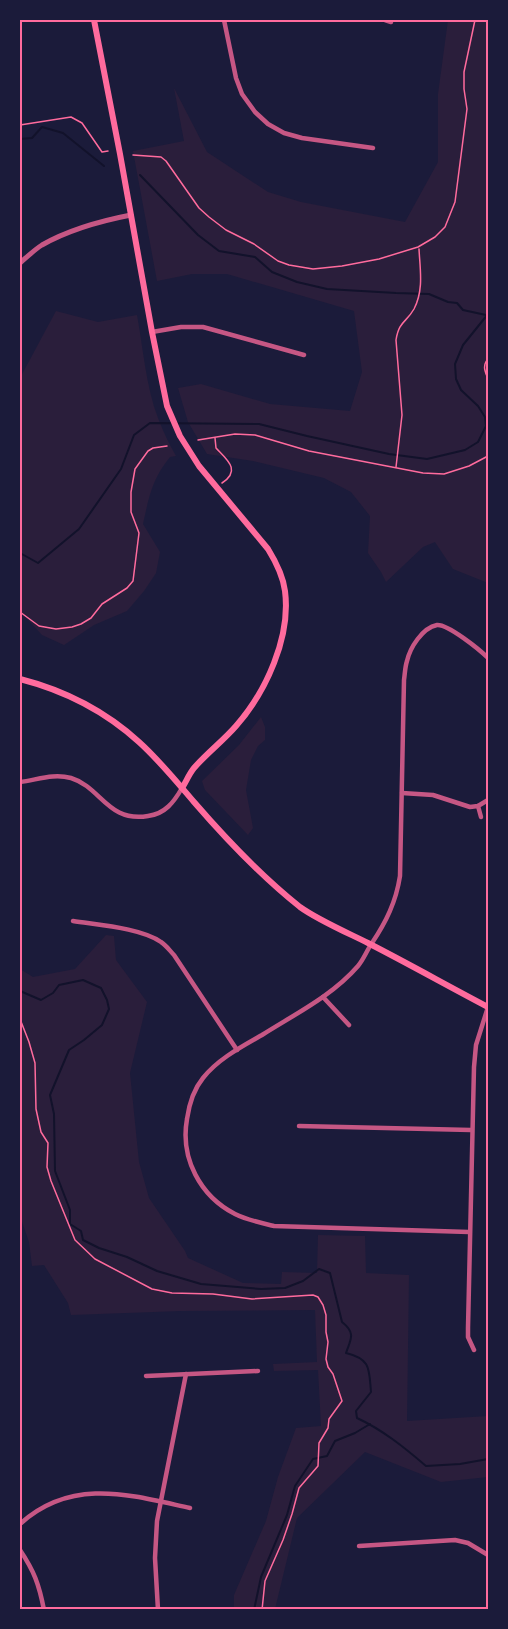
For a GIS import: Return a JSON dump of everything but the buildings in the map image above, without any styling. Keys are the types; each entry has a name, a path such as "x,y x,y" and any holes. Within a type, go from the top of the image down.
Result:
{"main road":[{"path":"94,20 152,332 174,424 188,449 257,534 276,563 285,592 285,616 278,651 266,682 235,727 193,769 182,788"},
{"path":"20,679 77,699 100,712 138,741 254,865 302,908 489,1007"}],"street":[{"path":"224,20 236,78 242,94 255,112 268,124 284,133 302,138 374,148"},
{"path":"20,263 40,246 81,227 101,220 132,215"},
{"path":"152,332 181,327 203,327 304,355"},
{"path":"435,617 436,625"},
{"path":"469,1232 274,1226 252,1221 234,1214 214,1200 199,1183 186,1146 186,1127 189,1108 204,1076 223,1059 323,997 349,975 360,964 388,917 400,876 403,686 407,660 419,638 436,625 448,628 489,658"},
{"path":"20,782 56,776 70,778 83,783 99,798 120,813 130,817 154,815 165,810 174,802 182,788"},
{"path":"402,793 433,795 470,807 478,806 489,800"},
{"path":"478,806 481,817"},
{"path":"73,921 134,931 164,943 237,1050"},
{"path":"323,997 349,1025"},
{"path":"474,1350 468,1337 471,1130 476,1045 489,1007"},
{"path":"299,1126 471,1130"},
{"path":"146,1376 258,1371"},
{"path":"158,1610 155,1558 157,1521 186,1374"},
{"path":"20,1524 29,1515 52,1503 86,1494 134,1496 190,1508"},
{"path":"359,1546 455,1540 468,1543 489,1556"},
{"path":"20,1550 32,1568 44,1610"}],"path":[{"path":"133,155 160,157 166,161 199,208 209,217 226,230 289,265 313,269 342,266 380,259 418,247 435,237 444,227 455,202 467,109 464,72 475,20"},
{"path":"20,125 71,117 82,123 102,152 108,151"},
{"path":"396,468 402,414 396,340 398,328 412,312 419,299 421,290 418,247"},
{"path":"489,359 485,362 484,368 489,379"},
{"path":"198,440 235,434 255,435 309,451 423,473 444,474 469,466 489,456"},
{"path":"215,437 216,448 230,462 231,468 227,480 217,486"},
{"path":"20,612 39,626 56,629 72,627 91,618 102,604 127,588 133,581 140,533 131,512 131,492 135,469 148,451 167,446"},
{"path":"20,1019 35,1063 36,1109 41,1132 48,1143 47,1167 51,1181 75,1240 95,1259 152,1289 172,1293 213,1294 252,1299 313,1296 318,1297 324,1305 328,1342 326,1359 342,1401 329,1419 328,1428 320,1443 318,1466 298,1488 283,1540 265,1581 262,1610"}],"shaded area":[{"path":"448,20 488,20 488,583 453,569 435,542 423,547 386,582 368,553 370,516 351,492 324,478 253,461 207,454 188,422 178,388 201,384 270,404 350,411 362,372 354,311 227,274 192,274 157,281 133,151 184,141 174,88 207,152 268,192 301,202 405,222 438,162 438,94"},
{"path":"56,311 98,322 137,315 154,406 176,456 170,457 155,481 143,524 160,552 156,573 127,611 94,625 64,645 42,635 20,611 20,378"},
{"path":"261,717 265,727 265,740 258,746 251,760 246,790 253,828 248,835 205,790 202,781 239,745"},
{"path":"106,935 114,936 116,960 147,1002 130,1073 139,1162 149,1198 188,1258 243,1283 281,1284 282,1272 317,1273 318,1235 365,1236 366,1273 409,1275 407,1421 488,1416 488,1477 441,1482 365,1452 297,1518 275,1609 234,1609 234,1595 266,1521 278,1477 296,1428 321,1426 318,1370 274,1371 273,1364 317,1362 315,1310 71,1315 68,1303 44,1265 32,1266 29,1242 20,1216 20,969 33,977 75,969"}],"waterway":[{"path":"20,139 32,138 42,127 63,133 104,166"},
{"path":"140,175 198,235 219,251 255,257 272,272 297,282 327,289 429,294 448,302 457,303 463,310 486,315"},
{"path":"20,553 38,563 79,529 121,469 134,435 150,423 259,424 389,454 427,459 465,450 478,442 486,426 485,417 478,406 461,390 456,379 455,364 463,345 488,314"},
{"path":"20,991 41,1000 53,993 59,985 83,980 101,988 107,1000 109,1009 102,1025 69,1050 50,1095 54,1114 55,1171 70,1210 70,1224 81,1231 83,1240 157,1271 201,1284 261,1289 285,1288 303,1281 319,1269 330,1273 342,1322 351,1333 346,1353 360,1358 369,1371 371,1392 356,1411 357,1418 385,1434 426,1466 460,1464 488,1459"},
{"path":"254,1610 261,1577 287,1515 295,1486 313,1459 327,1456 335,1441 370,1424"}]}
